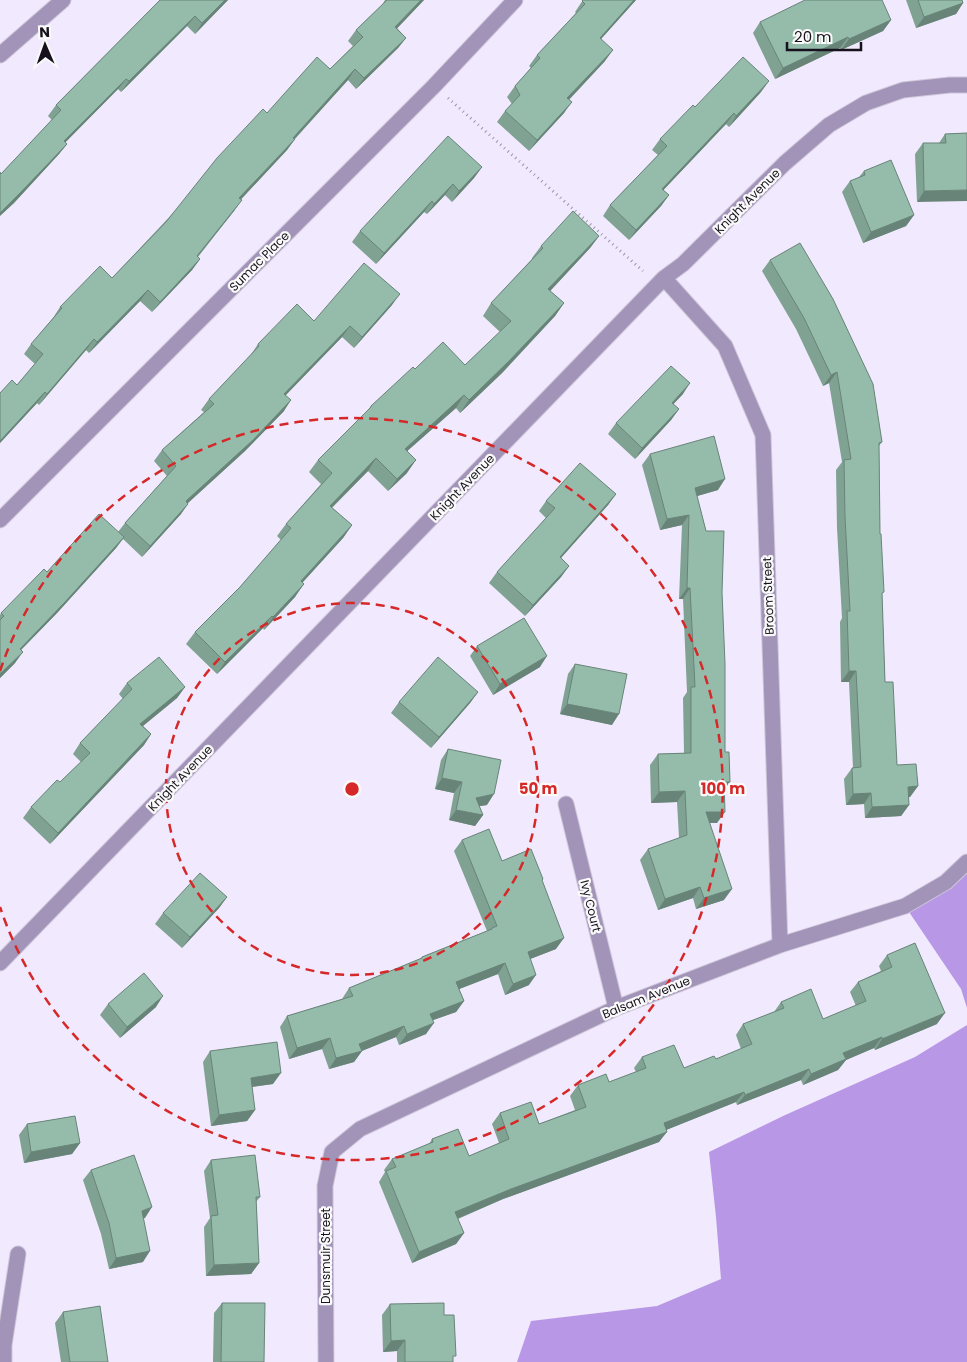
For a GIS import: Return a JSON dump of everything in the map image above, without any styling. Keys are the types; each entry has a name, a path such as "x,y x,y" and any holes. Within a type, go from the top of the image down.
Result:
{"street":[{"path":"0,55 63,0"},
{"name":"Sumac Place","path":"0,520 434,86 515,0"},
{"name":"Knight Avenue","path":"0,963 661,281 683,264 785,163 829,125 866,103 903,90 967,85"},
{"name":"Broom Street","path":"661,281 725,346 762,435 780,945"},
{"name":"Ivy Court","path":"566,804 616,1008"},
{"name":"Balsam Avenue","path":"332,1152 360,1128 616,1008 780,945 905,906 946,882 967,862"},
{"name":"Dunsmuir Street","path":"326,1362 324,1186 332,1152"},
{"path":"4,1362 4,1345 18,1254"}],"path":[{"path":"434,86 661,281"}],"shaded area":[{"path":"967,862 967,1008 961,989 905,906"},
{"path":"967,1025 967,1362 517,1362 531,1321 657,1306 721,1279 709,1152 783,1116 915,1057"}],"building":[{"path":"160,0 225,0 202,23 195,16 129,81 126,79 64,141 67,144 0,213 0,172 1,174 61,110 56,105"},
{"path":"387,0 421,0 395,27 406,38 364,78 355,69 293,138 295,139 239,198 242,200 197,256 200,259 160,302 148,290 97,342 94,339 47,394 45,392 0,441 0,393 12,380 17,385 43,354 31,344 62,308 60,307 100,266 112,278 166,222 217,158 263,109 267,113 317,57 330,69 363,37 356,30"},
{"path":"583,0 634,0 600,38 613,50 567,98 572,102 537,140 505,111 520,95 515,86 540,58 537,55 585,4"},
{"path":"805,0 882,0 891,20 849,39 848,37 783,68 760,22"},
{"path":"918,0 962,0 963,3 924,17"},
{"path":"743,57 769,81 736,116 734,113 662,189 669,195 636,230 610,205 667,146 660,139 693,105 695,107"},
{"path":"967,133 967,190 924,191 923,143 946,143 945,134"},
{"path":"448,136 482,167 459,191 453,184 434,204 432,201 384,253 360,231"},
{"path":"891,160 914,215 871,232 850,181 865,175 864,171"},
{"path":"573,211 599,236 548,289 564,303 469,400 464,395 405,449 416,460 397,479 376,458 330,506 352,525 301,581 304,584 273,617 225,662 195,632 240,587 291,528 286,524 332,473 318,460 371,406 413,367 415,369 443,342 465,365 511,321 491,303 543,248 541,246"},
{"path":"800,243 833,299 873,384 882,442 879,443 880,534 884,592 882,593 885,682 893,682 897,765 916,764 918,786 908,787 909,805 872,807 871,793 853,794 852,768 861,767 856,671 849,671 847,611 850,611 844,460 851,459 837,372 831,375 804,318 770,260"},
{"path":"364,263 400,294 362,337 350,326 284,394 291,400 253,440 186,501 188,504 150,546 125,523 176,466 162,450 214,404 209,399 297,304 314,321"},
{"path":"671,366 690,383 672,403 679,409 642,448 616,423"},
{"path":"714,436 725,479 695,488 706,531 724,531 722,592 725,664 725,752 729,752 730,782 724,782 725,812 706,812 732,889 704,898 700,887 665,899 648,849 687,835 685,791 659,792 658,754 691,753 691,687 695,687 690,588 687,588 689,515 667,519 650,454"},
{"path":"580,463 616,494 560,557 569,566 533,605 497,572 555,508 546,501"},
{"path":"99,514 124,537 20,649 23,652 0,674 0,620 4,616 1,613 44,569 47,572"},
{"path":"524,618 547,656 500,684 477,646"},
{"path":"159,657 185,687 140,724 151,734 58,833 31,807 57,780 60,782 90,753 80,743 132,689 127,683"},
{"path":"438,657 478,692 439,737 399,702"},
{"path":"575,664 627,674 619,714 567,704"},
{"path":"448,749 501,760 494,794 476,798 483,815 456,810 462,782 442,778"},
{"path":"489,829 502,861 531,849 564,938 528,952 536,975 513,984 505,963 456,982 464,1001 430,1014 434,1023 407,1034 404,1026 359,1044 362,1051 336,1058 330,1038 297,1048 287,1016 353,996 349,988 497,926 462,840"},
{"path":"200,873 227,897 190,937 163,913"},
{"path":"915,943 945,1013 843,1053 846,1059 811,1074 809,1069 745,1095 744,1092 664,1123 667,1132 511,1189 455,1212 464,1233 419,1252 386,1171 396,1167 392,1159 433,1142 432,1139 458,1129 469,1156 509,1139 500,1113 531,1102 539,1124 586,1107 578,1085 606,1074 609,1082 646,1068 642,1057 674,1045 684,1068 714,1056 716,1059 752,1044 743,1024 784,1008 781,1002 811,989 823,1019 866,1001 858,982 892,967 887,955"},
{"path":"144,973 163,996 127,1027 108,1004"},
{"path":"277,1042 281,1073 251,1078 255,1110 219,1115 210,1051"},
{"path":"75,1116 80,1143 31,1152 27,1124"},
{"path":"134,1155 152,1207 142,1211 150,1251 116,1258 109,1223 91,1170"},
{"path":"255,1155 260,1197 256,1197 259,1263 214,1265 211,1216 218,1215 211,1160"},
{"path":"222,1303 265,1303 264,1362 221,1362"},
{"path":"444,1303 444,1315 454,1315 456,1356 453,1356 453,1362 405,1362 405,1340 391,1341 390,1304"},
{"path":"100,1306 108,1362 70,1362 63,1312"}]}
